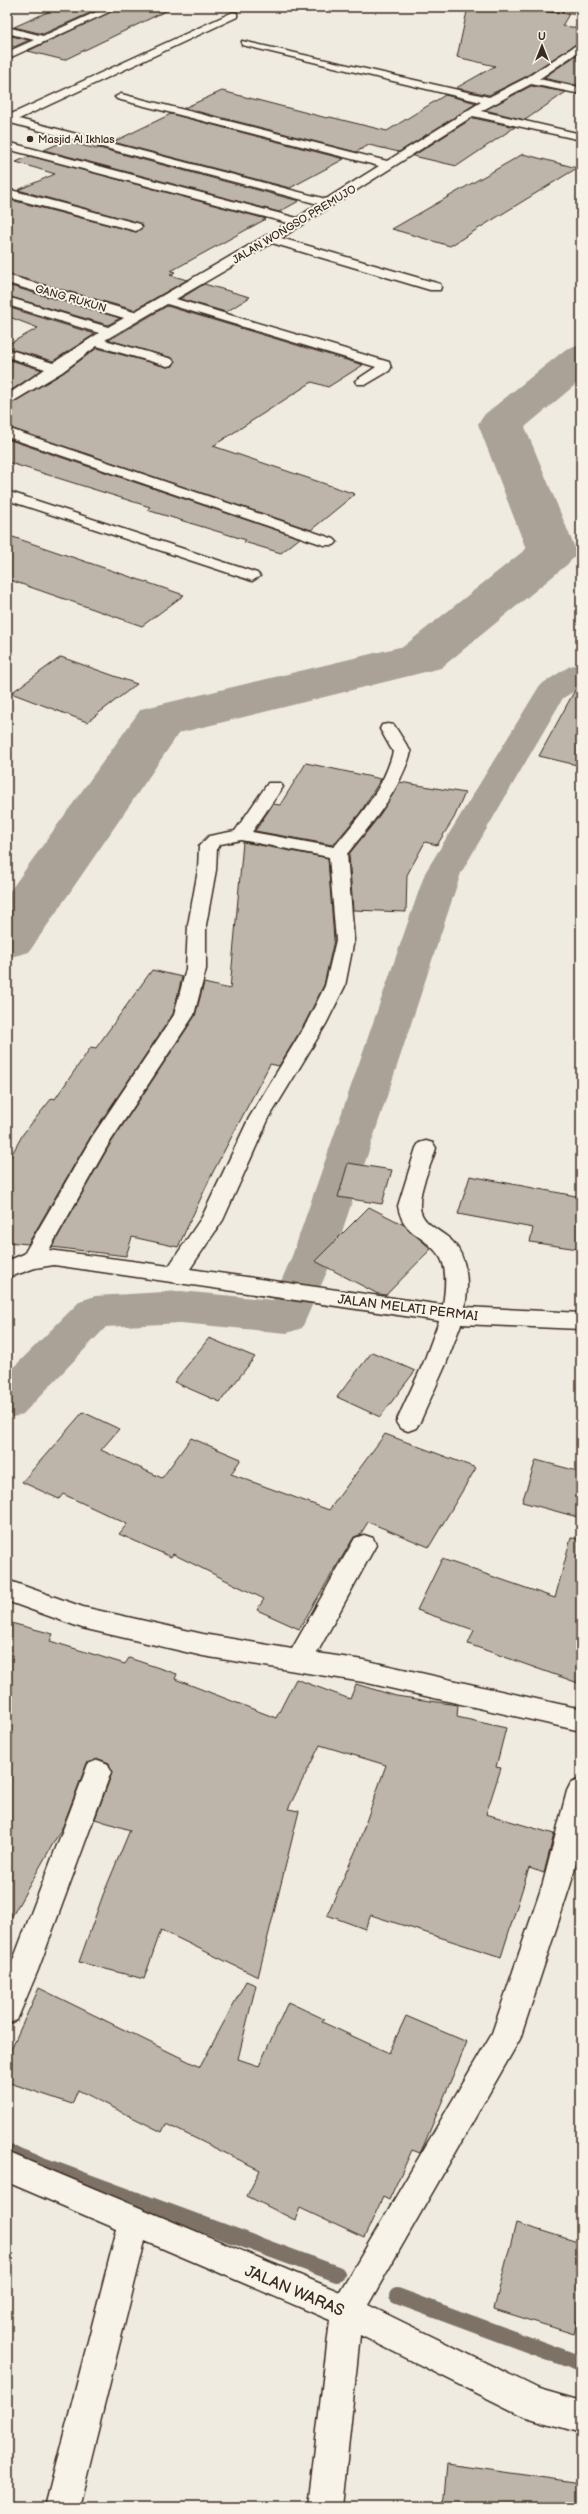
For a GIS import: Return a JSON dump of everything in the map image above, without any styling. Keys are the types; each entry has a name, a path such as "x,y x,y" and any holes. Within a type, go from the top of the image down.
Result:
{"street":[{"path":"7,56 115,7"},
{"path":"546,7 581,11"},
{"path":"8,119 233,15"},
{"path":"7,30 44,39"},
{"path":"246,43 490,102"},
{"name":"JALAN WONGSO PREMUJO","path":"7,401 57,369 109,332 299,222 490,102 530,80 581,45"},
{"path":"530,80 581,91"},
{"path":"121,98 391,165"},
{"path":"473,113 581,137"},
{"path":"8,119 328,203"},
{"path":"7,145 299,222"},
{"path":"7,158 24,149"},
{"path":"7,194 136,227"},
{"path":"271,239 435,287"},
{"name":"GANG RUKUN","path":"7,279 136,317"},
{"path":"166,300 384,365 384,368 362,381"},
{"path":"7,301 109,332"},
{"path":"96,342 167,362"},
{"path":"7,353 57,369"},
{"path":"7,432 329,542"},
{"path":"7,495 252,576"},
{"path":"7,1270 32,1260 54,1257 175,1274 212,1220 259,1118 316,1024 335,986 345,940 338,853 363,823 399,768 402,752 388,729"},
{"path":"241,834 274,787"},
{"path":"32,1260 99,1142 184,1015 196,969 197,925 206,870 208,846 215,840 241,834 338,853"},
{"path":"408,1422 453,1316 453,1261 448,1250 440,1241 420,1230 415,1224 409,1207 426,1148"},
{"name":"JALAN MELATI PERMAI","path":"175,1274 453,1316 581,1321"},
{"path":"299,1660 364,1545"},
{"path":"7,1590 82,1617 203,1645 363,1671 581,1720"},
{"path":"7,2010 24,1970 98,1772"},
{"path":"325,2507 326,2483 347,2311 504,2039 557,1882 581,1791"},
{"name":"JALAN WARAS","path":"7,2167 347,2311 535,2404 581,2417"},
{"path":"62,2507 135,2221"}],"building":[{"path":"59,7 103,7 43,34 14,27"},
{"path":"121,7 174,7 64,60 28,51"},
{"path":"468,7 539,7 538,11 569,14 562,26 581,28 581,41 525,77 489,95 456,88 495,66 457,57"},
{"path":"7,35 29,40 14,47 7,45"},
{"path":"581,52 581,82 576,85 543,78"},
{"path":"531,86 566,92 525,120 485,110"},
{"path":"222,91 327,118 330,117 387,131 445,95 477,103 399,152 369,145 356,152 184,108"},
{"path":"171,114 344,159 290,188 113,142"},
{"path":"473,118 515,127 457,166 413,156"},
{"path":"65,141 96,149 99,148 299,201 279,212 44,150"},
{"path":"523,154 577,168 450,246 392,229"},
{"path":"30,156 266,219 171,271 175,272 170,275 187,280 134,310 7,274 7,199 136,232 143,227 140,223 18,190 55,174 16,162"},
{"path":"204,284 250,297 226,312 180,299"},
{"path":"7,285 120,318 108,325 7,296"},
{"path":"167,306 363,365 328,387 312,382 213,446 355,494 311,530 7,427 7,406 63,373 97,348 167,367 173,366 175,361 172,358 109,340"},
{"path":"7,307 95,334 53,361 7,348 7,345 38,328 7,316"},
{"path":"7,359 42,370 7,393"},
{"path":"7,439 300,538 281,553 244,542 246,540 147,510 150,507 7,462"},
{"path":"7,535 184,595 142,626 7,579"},
{"path":"61,657 137,684 87,722 11,693"},
{"path":"581,679 581,766 539,756"},
{"path":"306,763 381,779 360,813 333,845 255,831 273,804 280,805"},
{"path":"400,782 465,793 454,818 437,845 425,842 407,875 406,912 353,910 349,854 377,819"},
{"path":"243,842 328,858 334,940 324,985 305,1023 279,1066 270,1064 213,1172 178,1247 132,1237 126,1256 52,1247 109,1146 195,1016 204,983 230,989"},
{"path":"152,970 182,977 173,1014 91,1136 28,1244 7,1242 7,1163 23,1134 52,1098 55,1099 91,1047 96,1048"},
{"path":"348,1163 392,1170 382,1204 338,1197"},
{"path":"470,1176 581,1197 581,1232 578,1249 530,1242 533,1228 458,1214"},
{"path":"369,1207 404,1225 431,1249 386,1295 378,1294 315,1261"},
{"path":"209,1338 255,1357 220,1402 174,1382"},
{"path":"372,1352 415,1371 380,1417 337,1397"},
{"path":"83,1412 119,1429 101,1450 162,1478 191,1438 241,1459 231,1474 329,1510 385,1434 476,1468 429,1547 368,1522 360,1535 354,1537 299,1629 257,1610 264,1599 173,1554 171,1557 119,1534 127,1524 63,1494 59,1499 22,1482"},
{"path":"536,1460 581,1472 581,1518 522,1502"},
{"path":"571,1538 581,1539 581,1684 468,1644 474,1630 417,1610 442,1559 555,1598"},
{"path":"7,1622 53,1634 50,1641 125,1664 129,1658 177,1674 175,1679 276,1718 296,1679 350,1699 356,1684 396,1696 458,1705 457,1717 506,1728 496,1767 501,1768 486,1814 554,1834 544,1873 529,1868 501,1957 371,1915 365,1929 327,1915 356,1850 386,1765 320,1745 288,1809 299,1811 258,1977 161,1930 144,1979 79,1962 103,1895 130,1830 95,1819 112,1773 109,1763 99,1759 87,1763 63,1826 7,1925"},
{"path":"246,1981 256,1985 238,2059 259,2066 288,2002 324,2019 322,2022 389,2053 406,2016 467,2042 420,2153 412,2150 389,2200 383,2197 364,2238 300,2208 295,2220 247,2196 260,2170 166,2124 162,2132 78,2090 72,2104 7,2082 7,2058 39,1988 200,2067"},
{"path":"516,2223 581,2243 581,2306 574,2334 494,2309"},
{"path":"447,2464 581,2483 581,2507 443,2507"}],"waterway":[{"path":"7,939 160,721 422,657 552,553 501,424 581,358"},
{"path":"7,1402 95,1312 181,1307 287,1317 313,1256 443,873 551,692 581,673"},
{"path":"7,2152 337,2274"},
{"path":"397,2296 581,2364"}],"place":[{"name":"Masjid Al Ikhlas","path":"30,139"}]}
